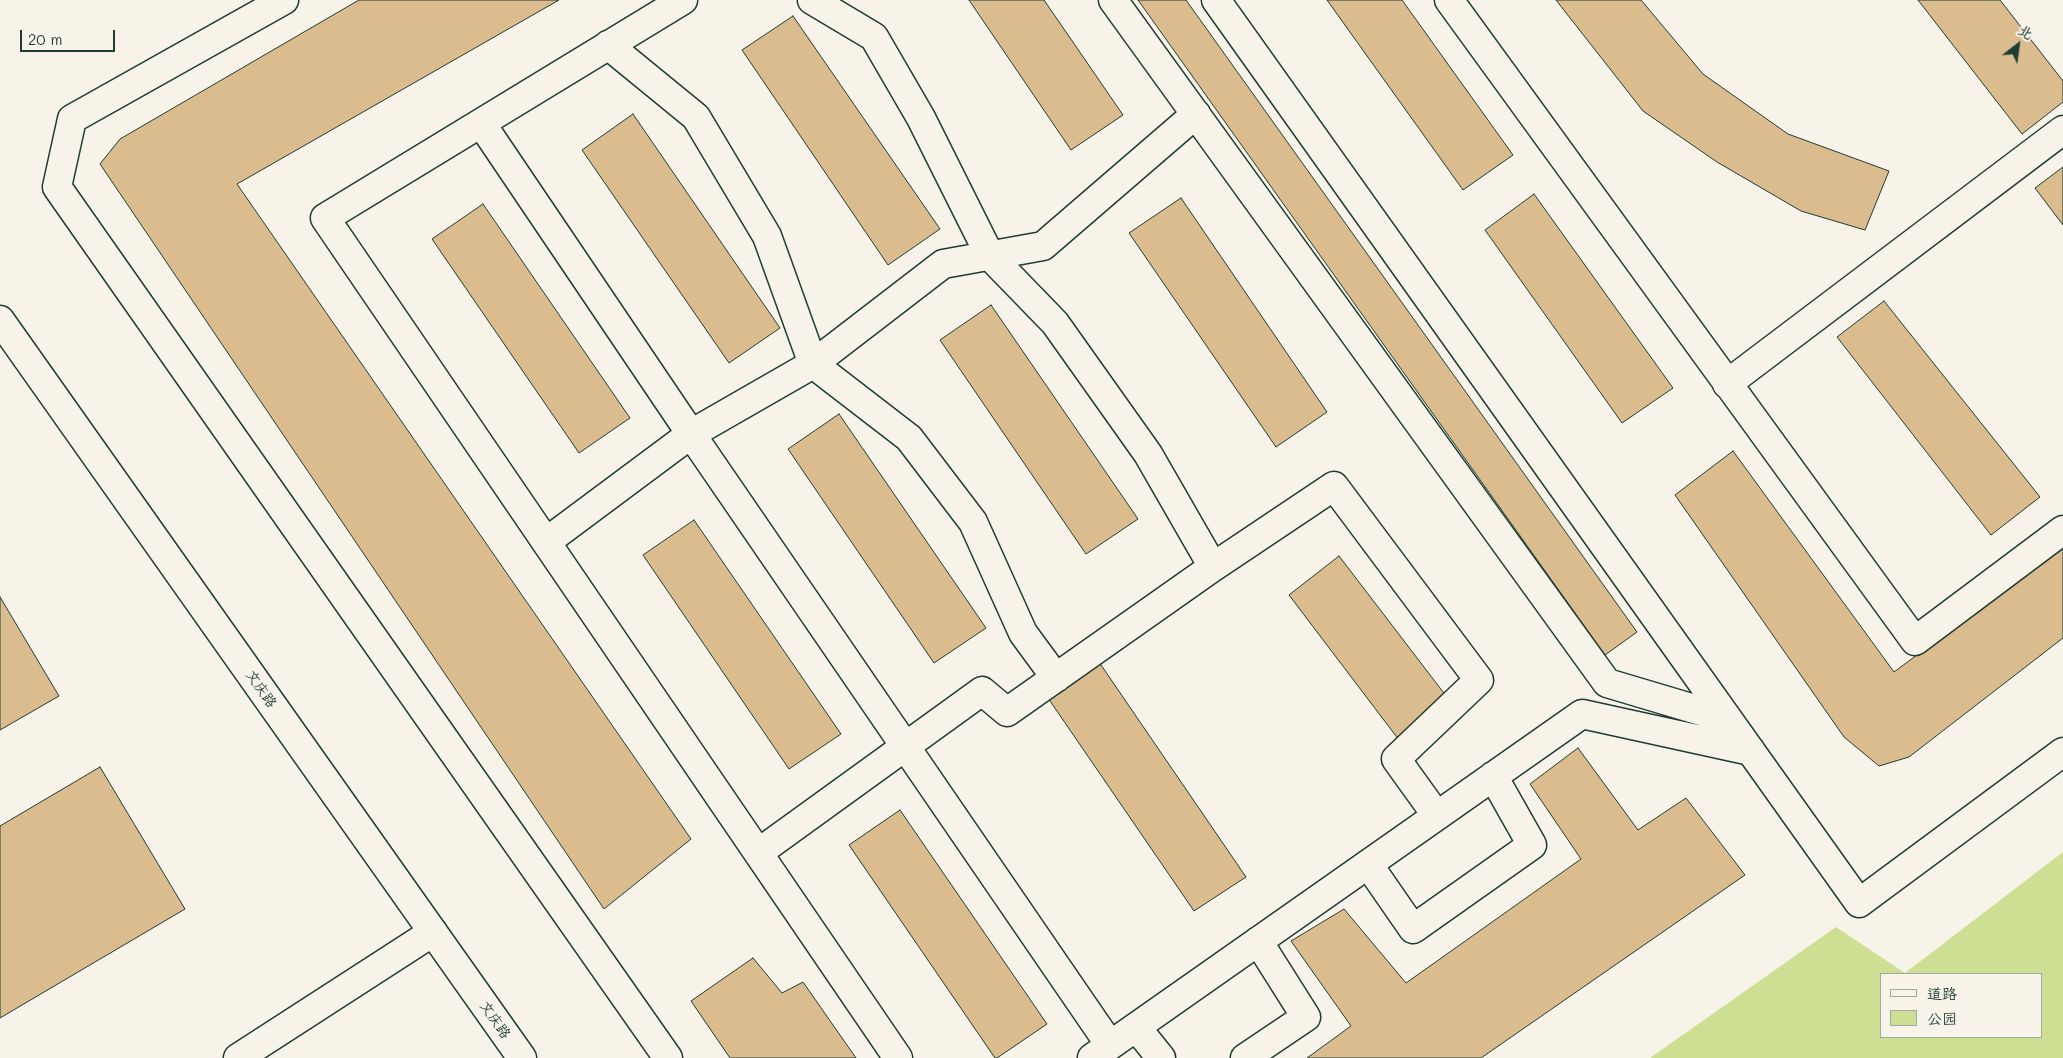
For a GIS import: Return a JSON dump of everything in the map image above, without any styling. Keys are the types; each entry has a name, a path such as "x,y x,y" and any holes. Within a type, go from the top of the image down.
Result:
{"street":[{"path":"284,0 72,119 57,187 668,1058"},
{"path":"683,0 325,218 898,1058"},
{"path":"812,0 874,37 921,118 990,256 1060,331 1148,454 1213,567"},
{"path":"1113,0 1607,683 1728,719"},
{"path":"1216,0 1859,903 2063,752"},
{"path":"1449,0 1915,641 2063,530"},
{"path":"608,45 696,117 767,236 813,364 909,438 973,522 1022,633 1056,678"},
{"path":"546,542 691,434 813,364 942,264 1043,246 1196,114"},
{"path":"481,123 905,747 1101,1052 1582,714 1751,751"},
{"path":"1727,384 2063,130"},
{"name":"文庆路","path":"0,320 522,1058"},
{"path":"758,853 982,691 1007,712 1213,567 1334,486 1479,680 1396,759 1437,816"},
{"path":"1368,864 1413,929 1421,924 1532,845 1493,776"},
{"path":"238,1058 433,932"},
{"path":"1245,1058 1306,1017 1258,941"},
{"path":"1136,1027 1161,1058"}],"green space":[{"path":"2063,852 2063,1058 1650,1058 1836,927 1905,973"}],"building":[{"path":"359,0 559,0 237,184 691,839 604,909 100,164 120,139"},
{"path":"969,0 1044,0 1123,115 1071,150"},
{"path":"1138,0 1186,0 1637,632 1605,655"},
{"path":"1327,0 1402,0 1513,155 1463,190"},
{"path":"1556,0 1641,0 1703,74 1788,134 1889,171 1865,230 1801,211 1717,162 1643,111"},
{"path":"1918,0 2000,0 2063,81 2063,102 2022,134"},
{"path":"793,16 940,229 888,265 742,50"},
{"path":"633,114 780,328 729,363 582,150"},
{"path":"2063,167 2063,225 2035,188"},
{"path":"1534,194 1673,388 1622,423 1485,230"},
{"path":"1181,198 1327,412 1276,447 1129,233"},
{"path":"483,204 630,418 579,453 432,239"},
{"path":"1884,301 2040,497 1991,535 1837,337"},
{"path":"991,305 1138,519 1086,554 940,340"},
{"path":"839,414 986,628 934,663 788,449"},
{"path":"1733,451 1894,672 2063,547 2063,638 1909,757 1879,766 1844,737 1675,495"},
{"path":"694,520 841,734 789,769 643,555"},
{"path":"1339,556 1450,701 1399,740 1289,595"},
{"path":"0,597 59,696 0,730"},
{"path":"1099,662 1246,877 1194,911 1048,698"},
{"path":"1578,748 1638,830 1686,798 1745,875 1481,1058 1307,1058 1351,1026 1291,941 1344,909 1406,983 1581,859 1530,784"},
{"path":"100,767 185,909 0,1018 0,826"},
{"path":"900,810 1047,1024 997,1058 995,1058 849,845"},
{"path":"753,958 782,993 803,982 856,1058 730,1058 691,1001"}]}
